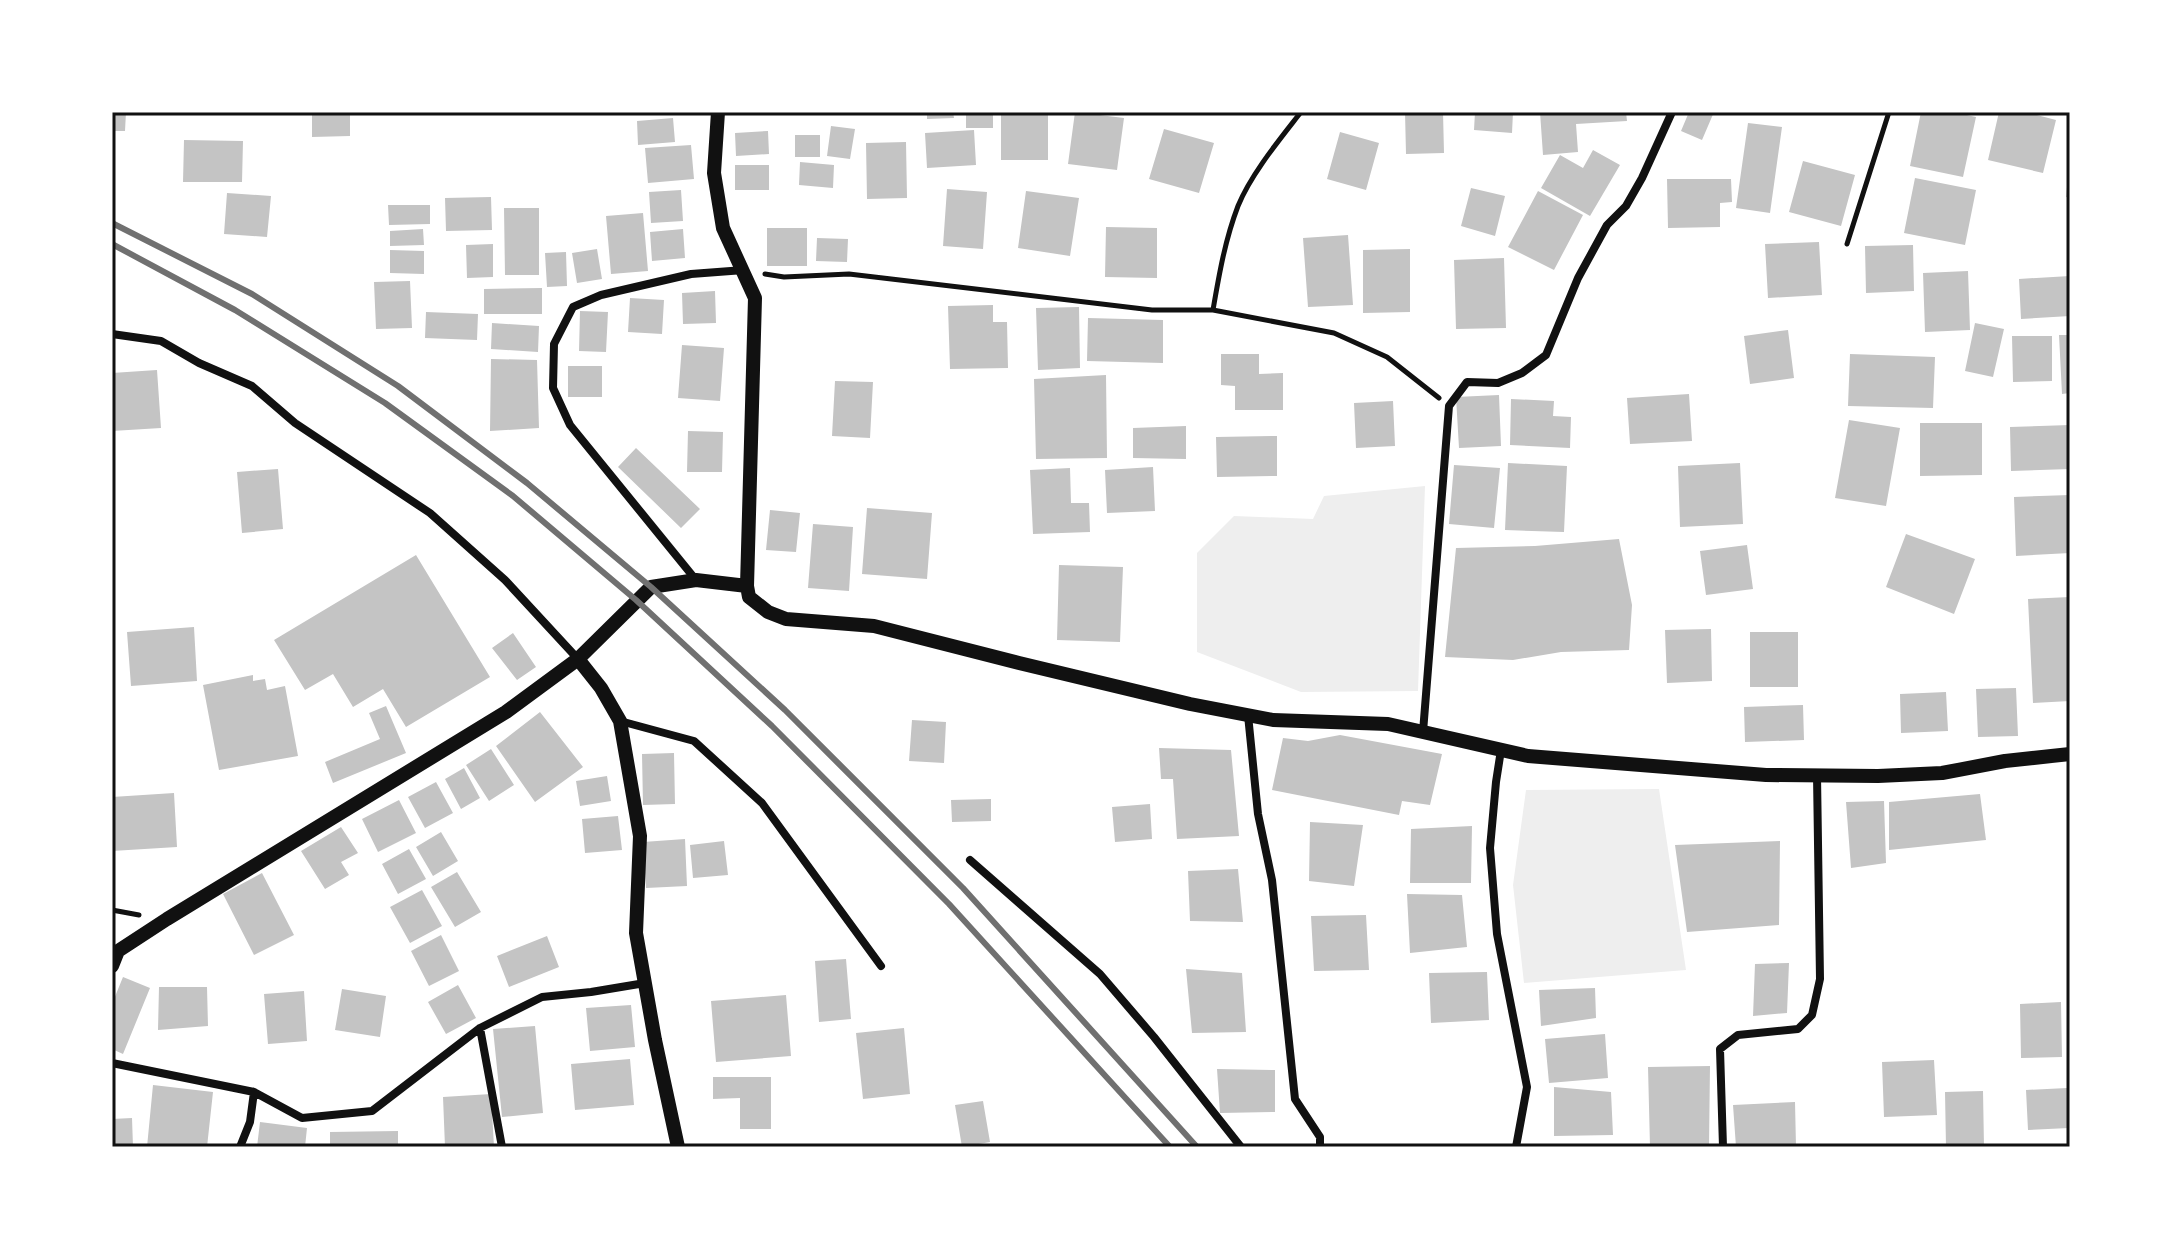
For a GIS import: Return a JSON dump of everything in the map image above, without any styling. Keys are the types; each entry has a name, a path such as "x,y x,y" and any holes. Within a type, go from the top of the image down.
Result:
{"street":[{"path":"718,112 714,173 723,228 755,298 747,586 749,597 768,612 786,619 874,626 1019,663 1273,720 1388,724 1528,756 1766,775 1817,775 1942,773 2005,761 2070,754"},
{"path":"1423,732 1449,406 1467,382 1498,383 1522,373 1546,355 1578,278 1607,225 1626,206 1642,178 1672,112"},
{"path":"696,580 570,425 553,388 554,344 573,307 601,295 691,274 744,270"},
{"path":"112,334 161,341 199,363 252,386 295,423 430,513 505,580 601,688 620,721 640,836 636,933 678,1147"},
{"path":"112,966 118,951 506,712 578,659 651,587 696,580 747,586"},
{"path":"1248,715 1258,814 1272,880 1295,1099 1320,1137 1320,1147"},
{"path":"620,721 694,741 762,803 881,966"},
{"path":"1501,750 1490,848 1497,934 1527,1087 1516,1147"},
{"path":"1723,1147 1720,1049 1738,1035 1798,1029 1812,1015 1820,979 1817,775"},
{"path":"970,860 1100,974 1241,1147"},
{"path":"112,1063 254,1092 302,1118 372,1111 480,1028 542,997 645,983"},
{"path":"480,1028 502,1147"},
{"path":"240,1147 250,1122 254,1092"}],"path":[{"path":"1213,310 1222,255 1239,204 1275,145 1301,112"},
{"path":"1847,244 1889,112"},
{"path":"744,270 784,277 849,274 1152,310 1213,310 1334,333 1387,357 1449,406"}],"shaded area":[{"path":"1425,486 1418,691 1301,692 1197,652 1197,553 1234,516 1313,519 1324,496"},
{"path":"1659,789 1686,970 1524,983 1513,885 1526,790"}],"building":[{"path":"112,112 126,112 125,131 112,131"},
{"path":"312,112 350,112 350,136 312,137"},
{"path":"927,112 953,112 954,118 927,119"},
{"path":"966,112 993,112 993,128 966,128"},
{"path":"1001,112 1048,112 1048,160 1001,160"},
{"path":"1075,112 1124,118 1117,170 1068,164"},
{"path":"1405,112 1443,112 1444,153 1406,154"},
{"path":"1475,112 1513,112 1512,133 1474,130"},
{"path":"1540,112 1626,112 1627,121 1576,124 1578,152 1543,155"},
{"path":"1689,112 1714,112 1702,140 1681,131"},
{"path":"1921,112 1953,112 1976,117 1963,177 1910,166"},
{"path":"1999,112 2025,112 2056,120 2043,173 1988,160"},
{"path":"673,118 675,142 638,145 637,121"},
{"path":"1748,123 1782,127 1770,213 1736,208"},
{"path":"831,126 855,129 850,159 827,156"},
{"path":"1164,129 1214,143 1199,193 1149,179"},
{"path":"974,130 976,165 927,168 925,133"},
{"path":"768,131 769,154 736,156 735,133"},
{"path":"1340,132 1379,143 1366,190 1327,179"},
{"path":"795,135 820,135 820,157 795,157"},
{"path":"184,140 243,141 242,182 183,182"},
{"path":"906,142 907,198 867,199 866,143"},
{"path":"691,145 694,179 648,183 645,148"},
{"path":"1593,150 1620,165 1590,216 1541,188 1560,155 1583,168"},
{"path":"1803,161 1855,175 1841,226 1789,212"},
{"path":"800,162 834,165 833,188 799,185"},
{"path":"735,165 769,165 769,190 735,190"},
{"path":"2070,177 2070,198 2066,197"},
{"path":"1915,178 1976,190 1965,245 1904,233"},
{"path":"1667,179 1731,179 1732,202 1720,203 1720,227 1668,228"},
{"path":"1471,188 1505,196 1495,236 1461,226"},
{"path":"947,189 987,192 983,249 943,246"},
{"path":"681,190 683,221 651,223 649,192"},
{"path":"1026,191 1079,198 1070,256 1018,248"},
{"path":"1538,191 1583,215 1554,270 1508,247"},
{"path":"227,193 271,196 267,237 224,234"},
{"path":"491,197 492,230 446,231 445,198"},
{"path":"388,205 430,205 430,224 389,225"},
{"path":"504,208 539,208 539,275 505,275"},
{"path":"643,213 648,271 611,274 606,216"},
{"path":"1106,227 1157,228 1157,278 1105,277"},
{"path":"767,228 807,228 807,266 767,266"},
{"path":"423,229 424,245 390,246 390,231"},
{"path":"683,229 685,258 652,261 650,232"},
{"path":"1348,235 1353,305 1308,307 1303,238"},
{"path":"817,238 848,239 847,262 816,261"},
{"path":"1819,242 1822,295 1768,298 1765,244"},
{"path":"493,244 493,277 467,278 466,245"},
{"path":"1913,245 1914,291 1866,293 1865,246"},
{"path":"597,249 602,279 577,283 572,253"},
{"path":"1410,249 1410,312 1363,313 1363,250"},
{"path":"390,250 424,251 424,274 390,273"},
{"path":"566,252 567,286 547,287 545,253"},
{"path":"1504,258 1506,328 1456,329 1454,260"},
{"path":"1968,271 1970,330 1925,332 1923,273"},
{"path":"2070,276 2070,316 2021,319 2019,279"},
{"path":"410,281 412,328 376,329 374,282"},
{"path":"542,288 542,314 484,314 484,289"},
{"path":"715,291 716,323 683,324 682,293"},
{"path":"630,298 664,300 662,334 628,332"},
{"path":"993,305 993,322 1007,322 1008,368 950,369 948,306"},
{"path":"1079,307 1080,368 1038,370 1036,308"},
{"path":"580,311 608,312 606,352 579,351"},
{"path":"426,312 478,314 477,340 425,338"},
{"path":"1088,318 1163,320 1163,363 1087,361"},
{"path":"492,323 539,326 538,352 491,349"},
{"path":"1975,323 2004,329 1993,377 1965,371"},
{"path":"1788,330 1794,378 1750,384 1744,336"},
{"path":"2059,335 2070,335 2070,393 2062,394"},
{"path":"2012,336 2052,336 2052,381 2013,382"},
{"path":"682,345 724,348 720,401 678,398"},
{"path":"1221,354 1259,354 1259,374 1283,373 1283,410 1235,410 1235,386 1221,385"},
{"path":"1850,354 1935,357 1933,408 1848,406"},
{"path":"491,359 537,360 539,428 490,431"},
{"path":"568,366 602,366 602,397 568,397"},
{"path":"157,370 161,428 112,431 112,373"},
{"path":"1106,375 1107,458 1036,459 1034,379"},
{"path":"835,381 873,382 870,438 832,436"},
{"path":"1689,394 1692,441 1630,444 1627,398"},
{"path":"1499,395 1501,446 1459,448 1456,397"},
{"path":"1511,399 1554,401 1553,416 1571,417 1570,448 1510,445"},
{"path":"1393,401 1395,446 1356,448 1354,403"},
{"path":"1849,420 1900,428 1886,506 1835,498"},
{"path":"1920,423 1982,423 1982,475 1920,476"},
{"path":"2070,425 2070,469 2011,471 2010,427"},
{"path":"1186,426 1186,459 1133,458 1133,428"},
{"path":"688,431 723,432 722,472 687,472"},
{"path":"1277,436 1277,476 1217,477 1216,437"},
{"path":"636,448 700,509 681,528 618,467"},
{"path":"1508,463 1567,466 1564,532 1505,530"},
{"path":"1740,463 1743,524 1680,527 1678,466"},
{"path":"1454,465 1500,468 1494,528 1449,524"},
{"path":"1153,467 1155,511 1107,513 1105,470"},
{"path":"1070,468 1071,503 1089,503 1090,532 1033,534 1030,470"},
{"path":"278,469 283,529 242,533 237,472"},
{"path":"2070,495 2070,553 2016,556 2014,497"},
{"path":"867,508 932,513 927,579 862,574"},
{"path":"770,510 800,513 796,552 766,550"},
{"path":"813,524 853,527 849,591 808,588"},
{"path":"1906,534 1975,559 1954,614 1886,587"},
{"path":"1619,539 1632,605 1629,650 1561,652 1513,660 1445,657 1456,548"},
{"path":"1747,545 1753,589 1706,595 1700,551"},
{"path":"416,555 490,677 406,727 383,689 353,707 333,674 305,690 274,640"},
{"path":"1059,565 1123,567 1120,642 1057,640"},
{"path":"2070,597 2070,701 2033,703 2028,599"},
{"path":"194,627 197,681 131,686 127,632"},
{"path":"1711,629 1712,681 1667,683 1665,630"},
{"path":"1750,632 1798,632 1798,687 1750,687"},
{"path":"513,633 536,667 517,680 492,648"},
{"path":"253,675 253,681 265,679 267,690 285,686 298,756 219,770 203,685"},
{"path":"2016,688 2018,736 1978,737 1976,689"},
{"path":"1946,692 1948,731 1901,733 1900,694"},
{"path":"1803,705 1804,740 1745,742 1744,707"},
{"path":"386,706 406,753 333,783 325,762 380,739 369,713"},
{"path":"540,712 583,767 535,802 496,746"},
{"path":"912,720 946,722 944,763 909,761"},
{"path":"1340,735 1442,754 1430,805 1402,801 1399,815 1272,790 1283,738 1308,741"},
{"path":"1159,748 1231,750 1239,836 1177,839 1173,779 1161,779"},
{"path":"491,749 514,785 489,801 466,765"},
{"path":"674,753 675,804 643,805 642,754"},
{"path":"464,768 480,798 461,809 445,779"},
{"path":"607,776 611,801 580,806 576,781"},
{"path":"436,782 453,813 425,828 408,797"},
{"path":"174,793 177,847 112,851 112,797"},
{"path":"1980,794 1986,840 1889,850 1889,802"},
{"path":"991,799 991,821 952,822 951,800"},
{"path":"399,800 416,833 378,852 362,819"},
{"path":"1884,801 1886,863 1851,868 1846,802"},
{"path":"1150,804 1152,839 1115,842 1112,807"},
{"path":"618,816 622,850 585,853 582,819"},
{"path":"1310,822 1363,825 1354,886 1309,881"},
{"path":"1472,826 1471,883 1410,883 1411,829"},
{"path":"341,827 358,853 341,862 349,875 325,889 301,851"},
{"path":"441,832 458,861 433,876 416,847"},
{"path":"685,839 687,886 646,888 643,842"},
{"path":"724,841 728,875 693,878 690,845"},
{"path":"1780,841 1779,925 1687,932 1675,845"},
{"path":"409,849 426,879 398,894 382,864"},
{"path":"1238,869 1243,922 1190,921 1188,871"},
{"path":"457,872 481,912 455,927 431,887"},
{"path":"262,873 294,935 254,955 223,894"},
{"path":"422,890 442,926 410,943 390,907"},
{"path":"1407,894 1462,895 1467,947 1410,953"},
{"path":"1366,915 1369,970 1314,971 1311,916"},
{"path":"441,935 459,971 429,986 411,951"},
{"path":"547,936 559,967 509,987 497,956"},
{"path":"846,959 851,1019 819,1022 815,961"},
{"path":"1789,963 1787,1013 1753,1016 1755,964"},
{"path":"1186,969 1242,973 1246,1032 1192,1033"},
{"path":"1487,972 1489,1020 1431,1023 1429,973"},
{"path":"123,977 150,988 123,1054 112,1049 112,1004"},
{"path":"458,985 476,1018 446,1034 428,1002"},
{"path":"159,987 207,987 208,1026 158,1030"},
{"path":"1595,988 1596,1018 1541,1026 1539,990"},
{"path":"342,989 386,996 380,1037 335,1030"},
{"path":"304,991 307,1041 268,1044 264,994"},
{"path":"786,995 791,1056 716,1062 711,1001"},
{"path":"2061,1002 2062,1057 2021,1058 2020,1004"},
{"path":"631,1005 635,1047 590,1051 586,1008"},
{"path":"535,1026 543,1113 502,1117 493,1029"},
{"path":"904,1028 910,1094 863,1099 856,1033"},
{"path":"1605,1034 1608,1078 1549,1083 1545,1039"},
{"path":"630,1059 634,1105 575,1110 571,1064"},
{"path":"1934,1060 1937,1115 1884,1117 1882,1062"},
{"path":"1710,1066 1709,1147 1650,1147 1648,1067"},
{"path":"1217,1069 1275,1070 1275,1112 1220,1113"},
{"path":"713,1077 771,1077 771,1129 740,1129 740,1098 713,1099"},
{"path":"153,1085 213,1092 207,1147 147,1147"},
{"path":"1554,1087 1611,1092 1613,1135 1554,1136"},
{"path":"2067,1088 2069,1128 2028,1130 2026,1090"},
{"path":"1983,1091 1984,1147 1946,1147 1945,1092"},
{"path":"491,1094 494,1147 445,1147 443,1097"},
{"path":"983,1101 990,1142 962,1147 955,1105"},
{"path":"1795,1102 1796,1147 1736,1147 1733,1105"},
{"path":"132,1118 133,1147 112,1147 112,1119"},
{"path":"260,1122 307,1128 305,1147 257,1147"},
{"path":"398,1131 398,1147 330,1147 330,1132"}],"railway":[{"path":"112,223 252,294 398,386 527,483 651,587 785,710 963,888 1197,1147"},
{"path":"112,244 235,310 385,403 513,496 636,600 772,726 949,904 1170,1147"}]}
